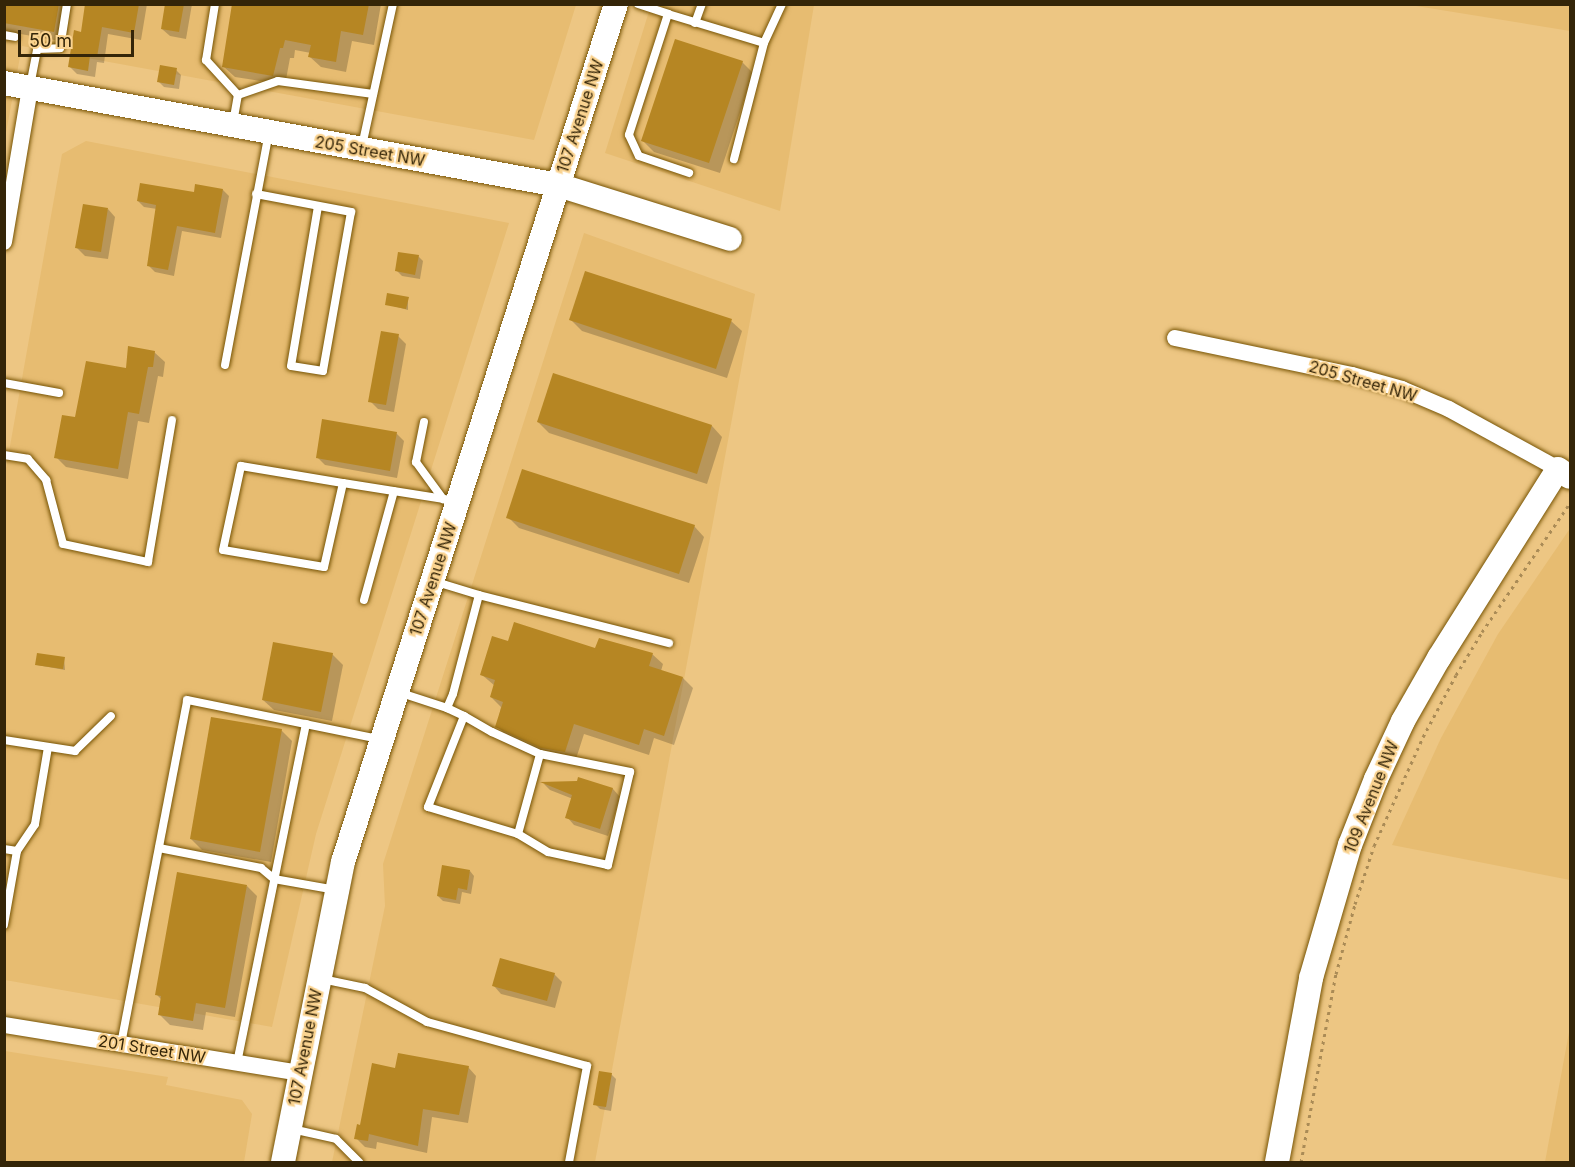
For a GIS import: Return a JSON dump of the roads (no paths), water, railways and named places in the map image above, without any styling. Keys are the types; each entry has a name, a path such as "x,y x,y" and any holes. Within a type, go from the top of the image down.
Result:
{"street":[{"name":"107 Avenue NW","path":"282,1162 337,890 433,580 450,500 558,185 616,4"},
{"name":"205 Street NW","path":"4,83 558,185 730,239"},
{"path":"4,242 30,89"},
{"name":"205 Street NW","path":"1175,338 1352,375 1402,389 1449,409 1564,473"},
{"name":"109 Avenue NW","path":"1277,1162 1314,968 1350,845 1376,778 1403,721 1439,658 1564,473"},
{"name":"201 Street NW","path":"4,1025 299,1073"}],"lane":[{"path":"30,89 38,49 60,48 67,4"},
{"path":"215,4 206,60 238,95"},
{"path":"362,149 393,4"},
{"path":"638,4 764,44"},
{"path":"695,23 702,4"},
{"path":"734,159 764,44 782,4"},
{"path":"668,14 629,135 639,156 689,173"},
{"path":"4,35 15,37"},
{"path":"238,95 278,81 373,94"},
{"path":"233,126 238,95"},
{"path":"225,365 269,132"},
{"path":"256,194 351,212 323,372 291,366 318,206"},
{"path":"4,383 60,393"},
{"path":"4,454 28,459 46,480 63,544 147,562 172,420"},
{"path":"424,422 416,462 450,500"},
{"path":"343,483 324,567 223,550 241,466 450,500"},
{"path":"364,600 394,491"},
{"path":"433,580 479,595 669,643"},
{"path":"447,708 479,595"},
{"path":"397,692 447,708 464,716 540,754 630,772 608,865 548,852 518,834 428,807 464,716"},
{"path":"122,1044 187,700 382,740"},
{"path":"4,740 75,751 111,716"},
{"path":"237,1063 306,724"},
{"path":"4,925 17,851 35,824 48,747"},
{"path":"518,834 540,754"},
{"path":"159,848 261,868 274,879 337,890"},
{"path":"4,849 17,851"},
{"path":"318,979 365,988 427,1022 587,1066 569,1162"},
{"path":"289,1129 336,1139 359,1162"}]}
